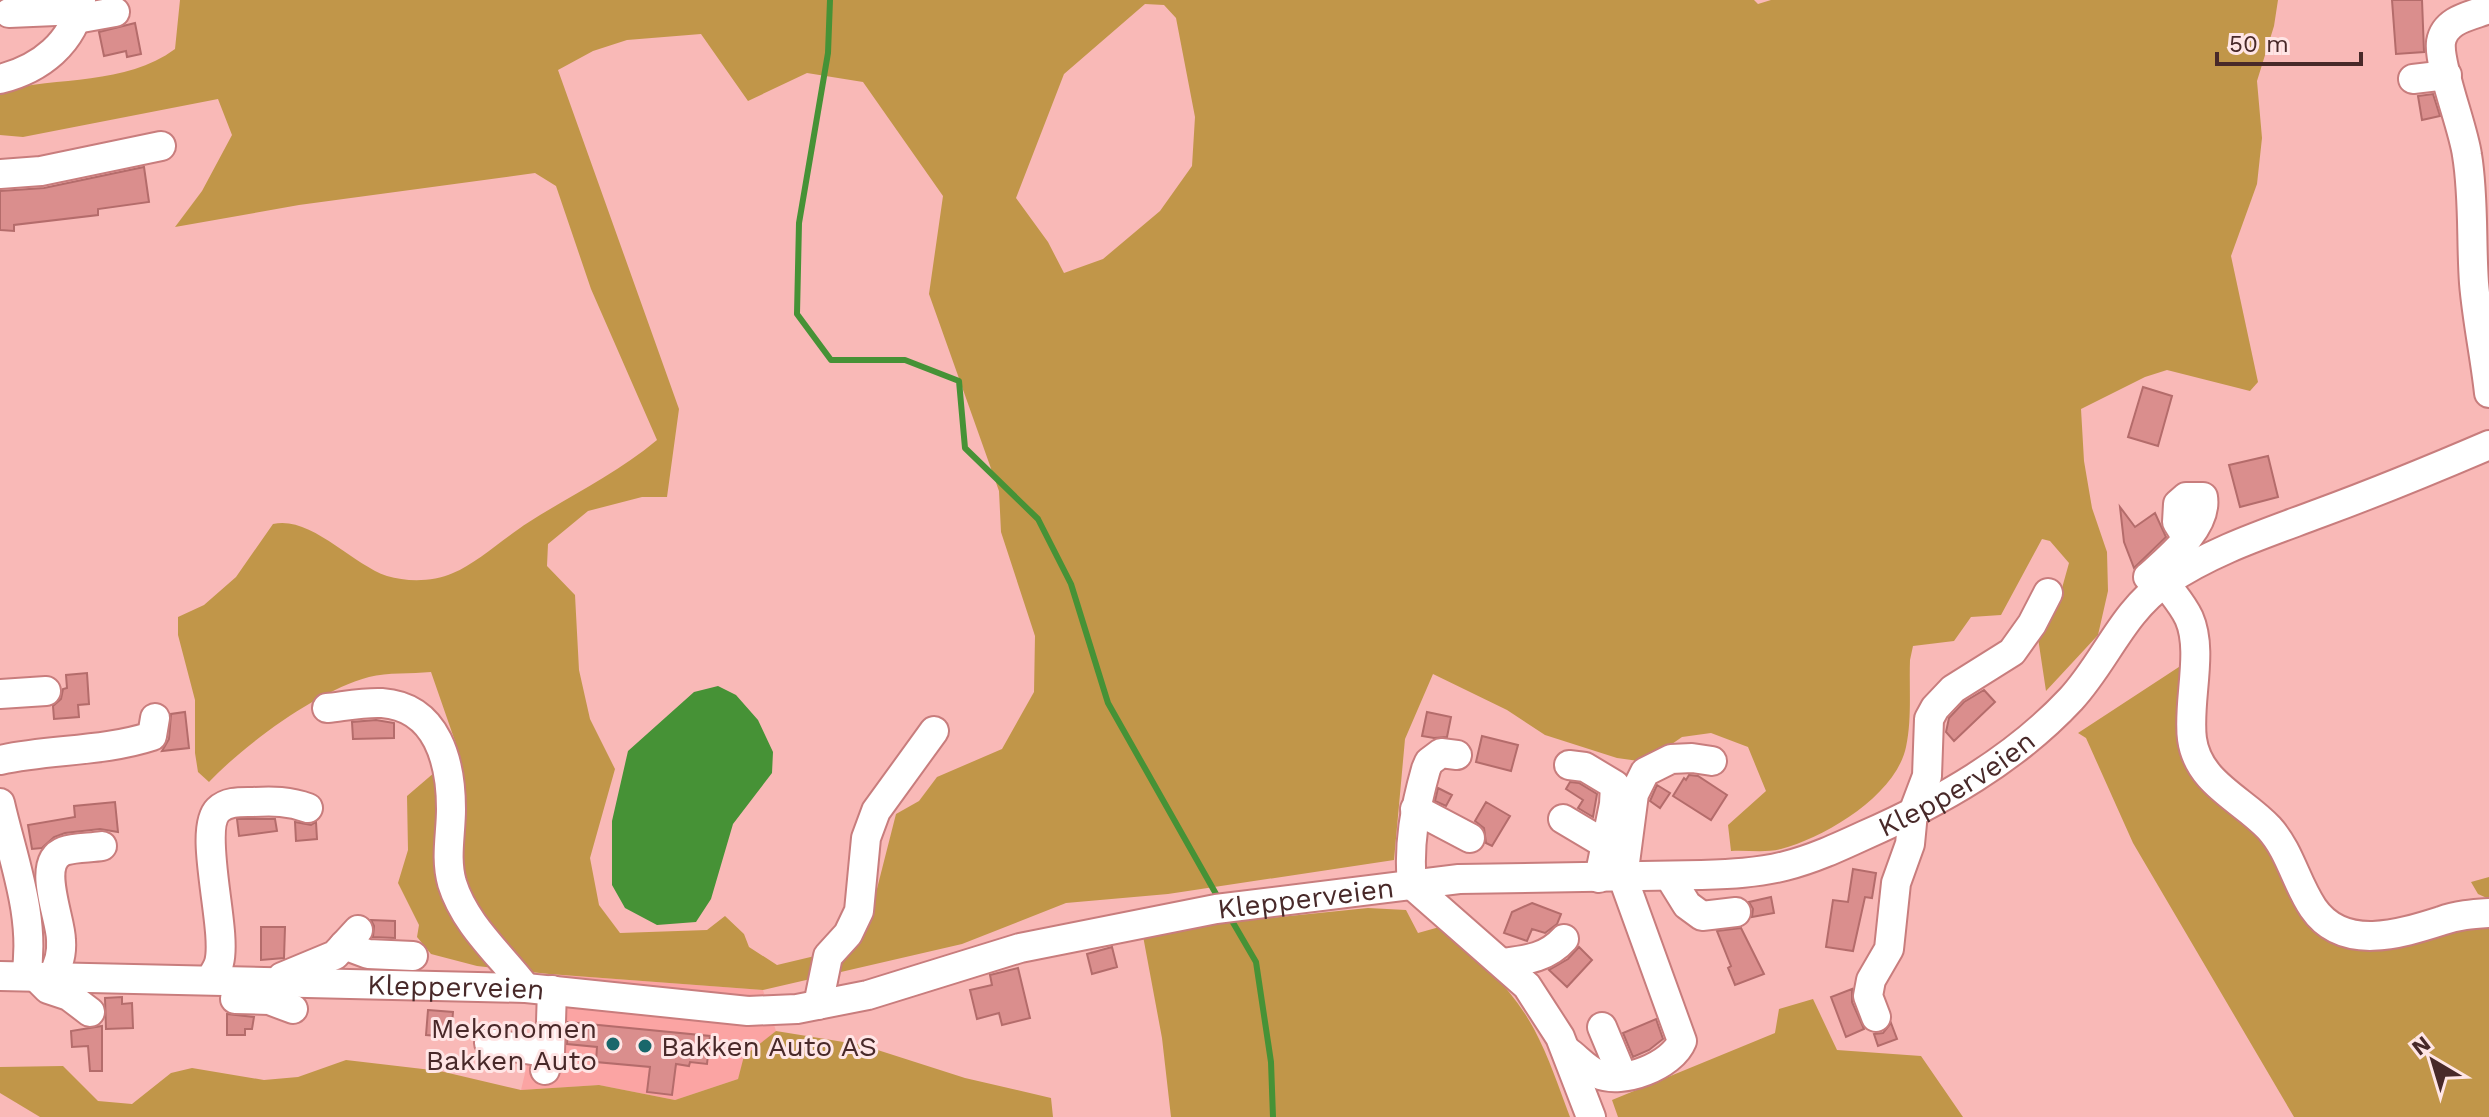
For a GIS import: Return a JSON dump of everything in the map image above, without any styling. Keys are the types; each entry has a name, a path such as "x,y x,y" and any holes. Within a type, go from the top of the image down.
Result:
{"street":[{"path":"0,79 31,69 43,61 66,38 79,10"},
{"path":"2488,11 2457,20 2446,31 2441,42 2442,59 2463,130 2468,159 2474,286 2489,393"},
{"path":"9,13 115,12"},
{"path":"2413,79 2447,75"},
{"path":"0,174 41,171 161,146"},
{"name":"Klepperveien","path":"28,976 539,989 748,1011 818,1005 868,995 1020,948 1216,909 1502,877 1611,878 1733,874 1784,867 1913,813 1992,766 2035,733 2090,677 2129,615 2140,602 2165,583 2212,555 2489,445"},
{"path":"2129,615 2132,594 2172,557 2187,538"},
{"path":"2165,583 2183,606 2192,625 2192,736 2198,759 2214,781 2270,829 2316,912 2337,929 2351,935 2369,937 2393,935 2466,914 2489,913"},
{"path":"1876,1017 1868,996 1871,980 1889,949 1896,883 1910,844 1913,813 1927,776 1929,719 1953,689 2012,652 2032,624 2048,593"},
{"path":"0,694 46,691"},
{"path":"327,708 382,703 410,709 427,724 441,743 450,781 448,858 458,900 474,927 539,989 548,1062 489,1043"},
{"path":"0,760 126,744 152,736 155,718"},
{"path":"818,1005 828,956 848,934 859,911 866,838 873,818 934,731"},
{"path":"1457,755 1441,753 1429,762 1415,809 1409,859 1412,885 1527,986 1548,1015 1567,1051 1591,1117"},
{"path":"1611,878 1634,794 1645,772 1671,759 1712,761"},
{"path":"1567,1051 1597,1074 1622,1075 1659,1065 1672,1056 1682,1041 1611,878 1605,844 1615,785 1585,767 1569,765"},
{"path":"293,1009 269,1000 228,999 207,993 201,980 219,963 221,939 211,841 212,820 218,810 231,802 290,801 308,808"},
{"path":"0,803 29,929 28,976"},
{"path":"1415,809 1470,838"},
{"path":"1563,819 1605,844"},
{"path":"28,976 59,965 62,939 49,872 55,858 63,851 102,846"},
{"path":"1669,876 1687,905 1702,916 1736,912"},
{"path":"274,981 335,955 351,938 368,954 413,956"},
{"path":"1503,963 1544,955 1564,939"},
{"path":"28,976 48,989 69,996 90,1012"},
{"path":"1602,1027 1622,1075"}],"shaded area":[{"path":"180,0 1754,0 1758,4 1771,0 2278,0 2274,26 2257,81 2262,138 2257,184 2231,256 2258,382 2250,391 2167,370 2145,377 2081,409 2084,461 2092,508 2107,552 2108,591 2098,635 2046,691 2038,638 2057,606 2069,563 2050,541 2042,539 2001,615 1971,617 1954,641 1913,646 1908,736 1900,765 1889,782 1857,812 1799,843 1775,850 1731,851 1728,825 1766,791 1748,747 1711,733 1682,737 1646,762 1617,758 1545,735 1507,710 1433,674 1405,739 1394,860 1168,894 1066,903 962,944 763,990 477,966 431,954 417,937 419,925 398,883 408,850 407,796 442,766 456,744 431,672 376,675 327,694 283,720 209,782 198,772 195,700 178,635 178,617 204,605 236,577 273,524 287,523 316,533 387,576 411,580 437,578 472,563 529,522 610,474 657,440 591,289 556,186 535,173 299,205 175,227 202,191 232,135 218,99 23,137 0,135 0,91 113,75 156,61 175,49","holes":["1145,4 1164,5 1176,18 1195,117 1192,166 1160,211 1103,259 1064,273 1048,242 1016,198 1064,74","701,34 748,101 807,73 863,82 943,196 929,294 999,491 1001,532 1035,636 1034,692 1002,749 937,777 919,801 896,814 867,928 819,955 777,965 749,947 744,934 725,916 707,930 620,933 599,905 590,858 615,769 590,719 579,670 575,595 547,566 548,544 588,511 642,497 667,497 679,409 558,70 593,51 627,40"]},
{"path":"2185,663 2183,726 2242,814 2358,947 2404,947 2445,931 2489,925 2489,1117 2294,1117 2133,843 2086,738 2078,733"},
{"path":"718,686 736,695 758,720 773,752 772,773 733,824 711,899 696,922 657,925 625,908 612,885 612,821 628,751 694,692"},
{"path":"2489,877 2489,899 2478,894 2471,882"},
{"path":"1368,908 1406,910 1418,933 1443,926 1493,974 1534,1029 1570,1117 1171,1117 1162,1038 1143,936 1211,924"},
{"path":"549,974 763,990 776,1031 745,1056 738,1079 675,1100 599,1085 521,1090"},
{"path":"1813,999 1837,1050 1921,1056 1963,1117 1618,1117 1612,1100 1775,1033 1779,1009"},
{"path":"776,1031 862,1045 965,1078 1051,1098 1053,1117 40,1117 0,1093 0,1067 63,1066 98,1101 132,1104 171,1073 192,1068 264,1080 298,1077 346,1060 440,1071 521,1090 599,1085 675,1100 738,1079 744,1056"}],"building":[{"path":"2392,0 2422,0 2424,52 2396,54"},
{"path":"135,23 141,54 127,57 126,51 104,56 99,32"},
{"path":"2433,94 2440,116 2422,120 2418,96"},
{"path":"144,167 149,202 98,209 98,215 14,225 14,231 0,230 0,191 44,188"},
{"path":"2143,387 2172,396 2158,446 2128,437"},
{"path":"2268,456 2278,497 2240,507 2229,465"},
{"path":"2120,507 2135,527 2155,513 2166,537 2134,568 2124,542"},
{"path":"87,673 89,704 78,705 79,717 54,719 53,706 61,699 63,689 67,688 66,675"},
{"path":"1984,690 1995,702 1954,741 1946,732 1949,718 1964,702"},
{"path":"185,712 189,748 162,751 169,739 171,714"},
{"path":"1427,712 1451,717 1447,737 1422,736"},
{"path":"376,720 394,723 394,738 353,739 352,722"},
{"path":"1482,736 1518,745 1511,771 1476,762"},
{"path":"1689,775 1698,776 1727,795 1711,820 1673,796"},
{"path":"1570,782 1579,783 1597,794 1593,817 1578,808 1583,800 1566,789"},
{"path":"1657,785 1670,793 1660,808 1650,801"},
{"path":"1438,788 1452,795 1446,806 1435,801"},
{"path":"115,802 118,832 100,829 65,833 54,837 42,848 32,849 28,825 75,817 74,806"},
{"path":"1486,802 1510,816 1492,846 1486,843 1484,828 1475,821"},
{"path":"237,819 275,819 277,831 239,836"},
{"path":"295,822 311,825 316,822 317,839 296,841"},
{"path":"1853,869 1876,873 1872,898 1865,897 1853,951 1826,947 1833,900 1848,902"},
{"path":"1771,897 1774,913 1752,917 1753,909 1749,902"},
{"path":"1532,903 1561,914 1557,924 1545,933 1532,929 1527,941 1504,933 1512,912"},
{"path":"371,920 395,921 395,938 373,937"},
{"path":"261,927 285,927 284,958 261,960"},
{"path":"1741,928 1764,974 1735,985 1717,931"},
{"path":"1112,947 1117,967 1092,974 1087,954"},
{"path":"1579,947 1592,960 1567,987 1549,970 1568,959"},
{"path":"1018,968 1030,1018 1002,1025 999,1013 977,1019 970,990 992,985 990,975"},
{"path":"1852,989 1852,1002 1864,1029 1846,1037 1831,997"},
{"path":"122,997 122,1004 132,1003 133,1028 106,1029 105,998"},
{"path":"428,1010 453,1012 451,1037 426,1035"},
{"path":"227,1014 254,1017 252,1029 245,1029 245,1035 227,1035"},
{"path":"1656,1019 1663,1039 1633,1057 1623,1033"},
{"name":"Bakken Auto AS","path":"568,1022 710,1036 707,1064 676,1064 672,1095 647,1092 650,1067 596,1062 597,1047 567,1044"},
{"path":"1891,1023 1897,1039 1878,1046 1874,1034 1883,1033"},
{"path":"102,1026 102,1071 90,1071 88,1046 72,1047 71,1031"}],"waterway":[{"path":"830,0 828,53 799,223 797,314 831,360 905,360 959,381 965,448 1038,519 1071,584 1108,703 1220,901"},
{"path":"1228,914 1256,962 1271,1062 1273,1117"}],"place":[{"name":"Mekonomen Bakken Auto","path":"613,1044"},
{"name":"Bakken Auto AS","path":"645,1046"}]}
